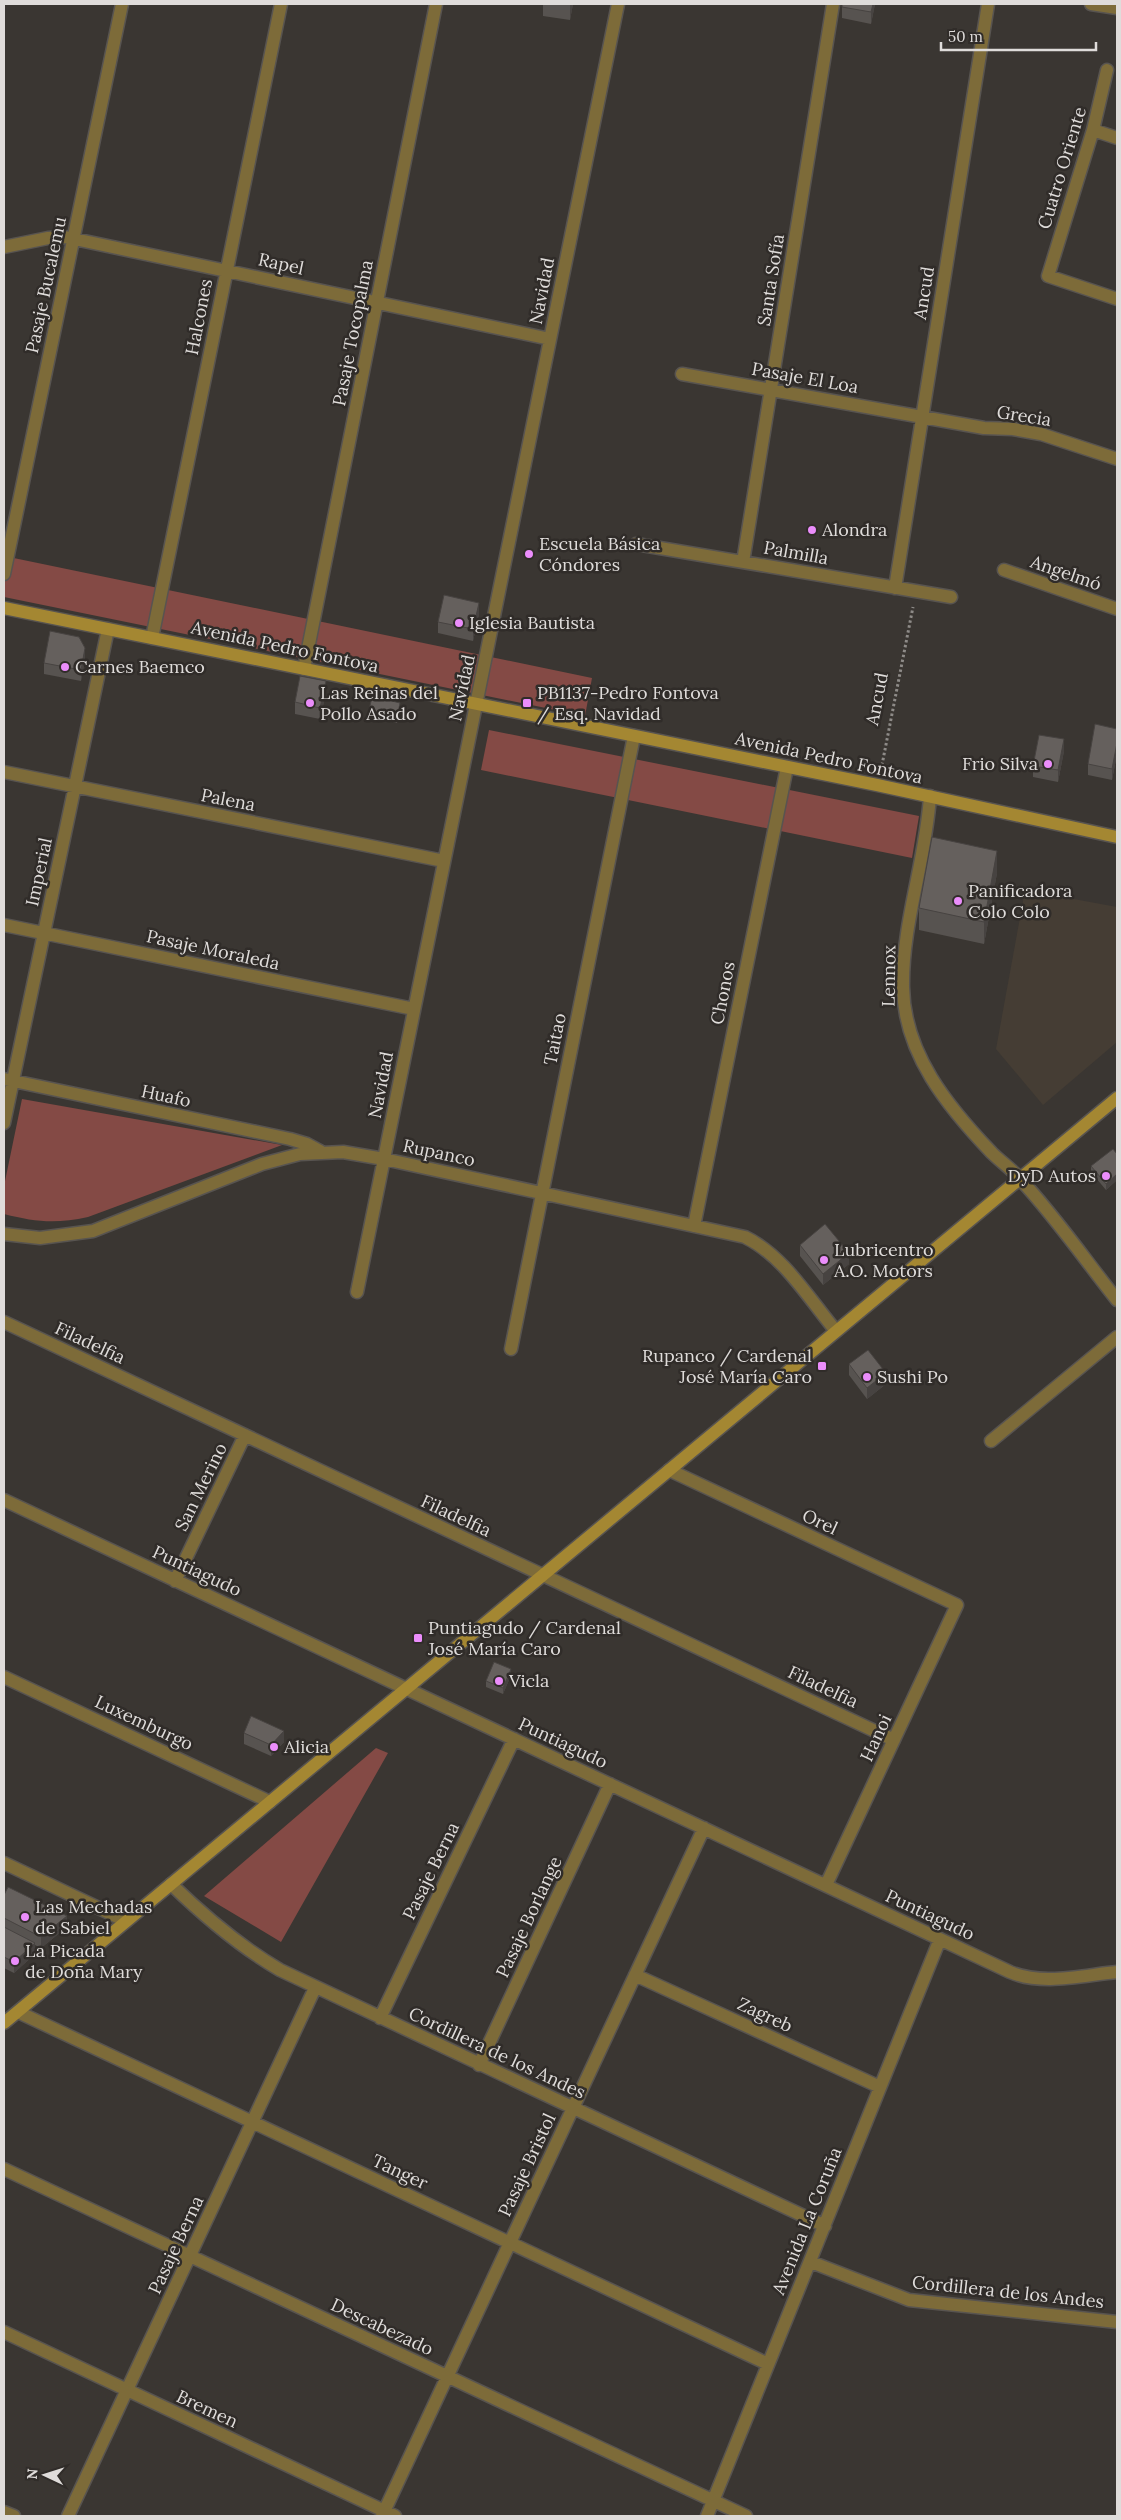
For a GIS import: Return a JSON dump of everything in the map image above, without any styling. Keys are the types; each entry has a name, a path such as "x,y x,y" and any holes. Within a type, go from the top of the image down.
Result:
{"main road":[{"name":"Avenida Pedro Fontova","path":"4,608 878,785 1117,837"},
{"path":"4,2023 1117,1098"}],"street":[{"name":"Pasaje Bucalemu","path":"4,574 122,4"},
{"name":"Halcones","path":"152,638 281,4"},
{"name":"Pasaje Tocopalma","path":"304,669 436,4"},
{"name":"Navidad","path":"357,1292 618,4"},
{"name":"Santa Sofía","path":"743,562 833,4"},
{"name":"Ancud","path":"895,588 988,4"},
{"path":"1091,4 1117,8"},
{"name":"Cuatro Oriente","path":"1107,70 1093,130 1048,276 1117,299"},
{"path":"1093,130 1117,138"},
{"name":"Rapel","path":"4,247 48,238 73,238 550,339"},
{"name":"Pasaje El Loa","path":"682,374 922,417"},
{"name":"Grecia","path":"922,417 984,428 1034,433 1117,459"},
{"name":"Palmilla","path":"636,544 950,597"},
{"name":"Angelmó","path":"1004,570 1117,609"},
{"name":"Imperial","path":"4,1123 8,1080 44,933 108,629"},
{"name":"Taitao","path":"511,1349 634,736"},
{"name":"Chonos","path":"694,1226 787,767"},
{"name":"Palena","path":"4,772 444,861"},
{"name":"Lennox","path":"930,796 928,826 906,941 903,987 905,1012 912,1040 924,1066 945,1099 993,1154 1020,1178 1117,1300"},
{"name":"Pasaje Moraleda","path":"4,924 414,1009"},
{"name":"Huafo","path":"8,1080 290,1139 307,1144 320,1152"},
{"name":"Rupanco","path":"4,1234 40,1238 93,1231 262,1164 300,1154 343,1152 384,1159 745,1237 768,1251 836,1331"},
{"name":"Filadelfia","path":"4,1322 894,1740"},
{"path":"990,1441 1117,1338"},
{"name":"San Merino","path":"175,1581 245,1435"},
{"name":"Orel","path":"669,1470 957,1605"},
{"name":"Puntiagudo","path":"4,1500 940,1939 1026,1977 1042,1978 1117,1972"},
{"name":"Hanoi","path":"826,1885 957,1605"},
{"name":"Luxemburgo","path":"4,1677 270,1802"},
{"name":"Pasaje Berna","path":"380,2018 514,1739"},
{"name":"Pasaje Borlange","path":"479,2064 610,1784"},
{"name":"Pasaje Bristol","path":"387,2515 448,2377 704,1828"},
{"path":"4,1863 126,1921"},
{"name":"Cordillera de los Andes","path":"171,1884 219,1929 248,1951 315,1988 825,2226"},
{"name":"Avenida La Coruña","path":"707,2516 940,1939"},
{"name":"Zagreb","path":"636,1975 880,2087"},
{"name":"Pasaje Berna","path":"68,2516 315,1988"},
{"name":"Tanger","path":"18,2012 768,2364"},
{"name":"Descabezado","path":"4,2169 746,2516"},
{"name":"Cordillera de los Andes","path":"811,2262 909,2300 1117,2322"},
{"name":"Bremen","path":"4,2332 387,2515"},
{"path":"4,2512 14,2516"}],"path":[{"name":"Ancud","path":"878,785 916,591"}],"shaded area":[{"path":"4,556 592,678 585,716 4,597"},
{"path":"489,730 919,816 912,858 481,770"},
{"path":"1025,890 1117,907 1117,1042 1043,1105 996,1049"},
{"path":"22,1099 282,1145 88,1217 56,1221 26,1219 4,1214 4,1186"},
{"path":"376,1748 388,1753 281,1942 204,1896"}],"building":[{"path":"842,4 873,4 871,12 842,7"},
{"path":"444,595 479,603 473,629 438,622"},
{"name":"Carnes Baemco","path":"50,631 79,637 85,648 81,670 44,663"},
{"path":"300,676 326,681 320,708 295,702"},
{"path":"372,696 400,703 397,718 369,711"},
{"path":"1095,724 1117,729 1117,743 1112,769 1088,764"},
{"path":"1039,735 1064,739 1058,770 1033,766"},
{"name":"Panificadora Colo Colo","path":"932,837 997,851 984,922 919,908"},
{"name":"DyD Autos","path":"1113,1149 1117,1154 1117,1174 1106,1184 1091,1166"},
{"name":"Lubricentro A.O. Motors","path":"825,1224 849,1253 823,1274 800,1245"},
{"path":"868,1350 886,1373 867,1388 849,1364"},
{"name":"Vicla","path":"494,1662 511,1669 503,1688 486,1681"},
{"path":"251,1716 284,1731 271,1745 244,1733"},
{"name":"Las Mechadas de Sabiel","path":"8,1887 67,1916 41,1937 4,1918 4,1895"},
{"path":"4,1927 35,1943 14,1962 4,1957"}],"place":[{"name":"Alondra","path":"812,530"},
{"name":"Escuela Básica Cóndores","path":"529,554"},
{"name":"Iglesia Bautista","path":"459,623"},
{"name":"Carnes Baemco","path":"65,667"},
{"name":"Las Reinas del Pollo Asado","path":"310,703"},
{"name":"PB1137-Pedro Fontova / Esq. Navidad","path":"527,703"},
{"name":"Frio Silva","path":"1048,764"},
{"name":"Panificadora Colo Colo","path":"958,901"},
{"name":"DyD Autos","path":"1106,1176"},
{"name":"Lubricentro A.O. Motors","path":"824,1260"},
{"name":"Rupanco / Cardenal José María Caro","path":"822,1366"},
{"name":"Sushi Po","path":"867,1377"},
{"name":"Puntiagudo / Cardenal José María Caro","path":"418,1638"},
{"name":"Vicla","path":"499,1681"},
{"name":"Alicia","path":"274,1747"},
{"name":"Las Mechadas de Sabiel","path":"25,1917"},
{"name":"La Picada de Doña Mary","path":"15,1961"}]}
